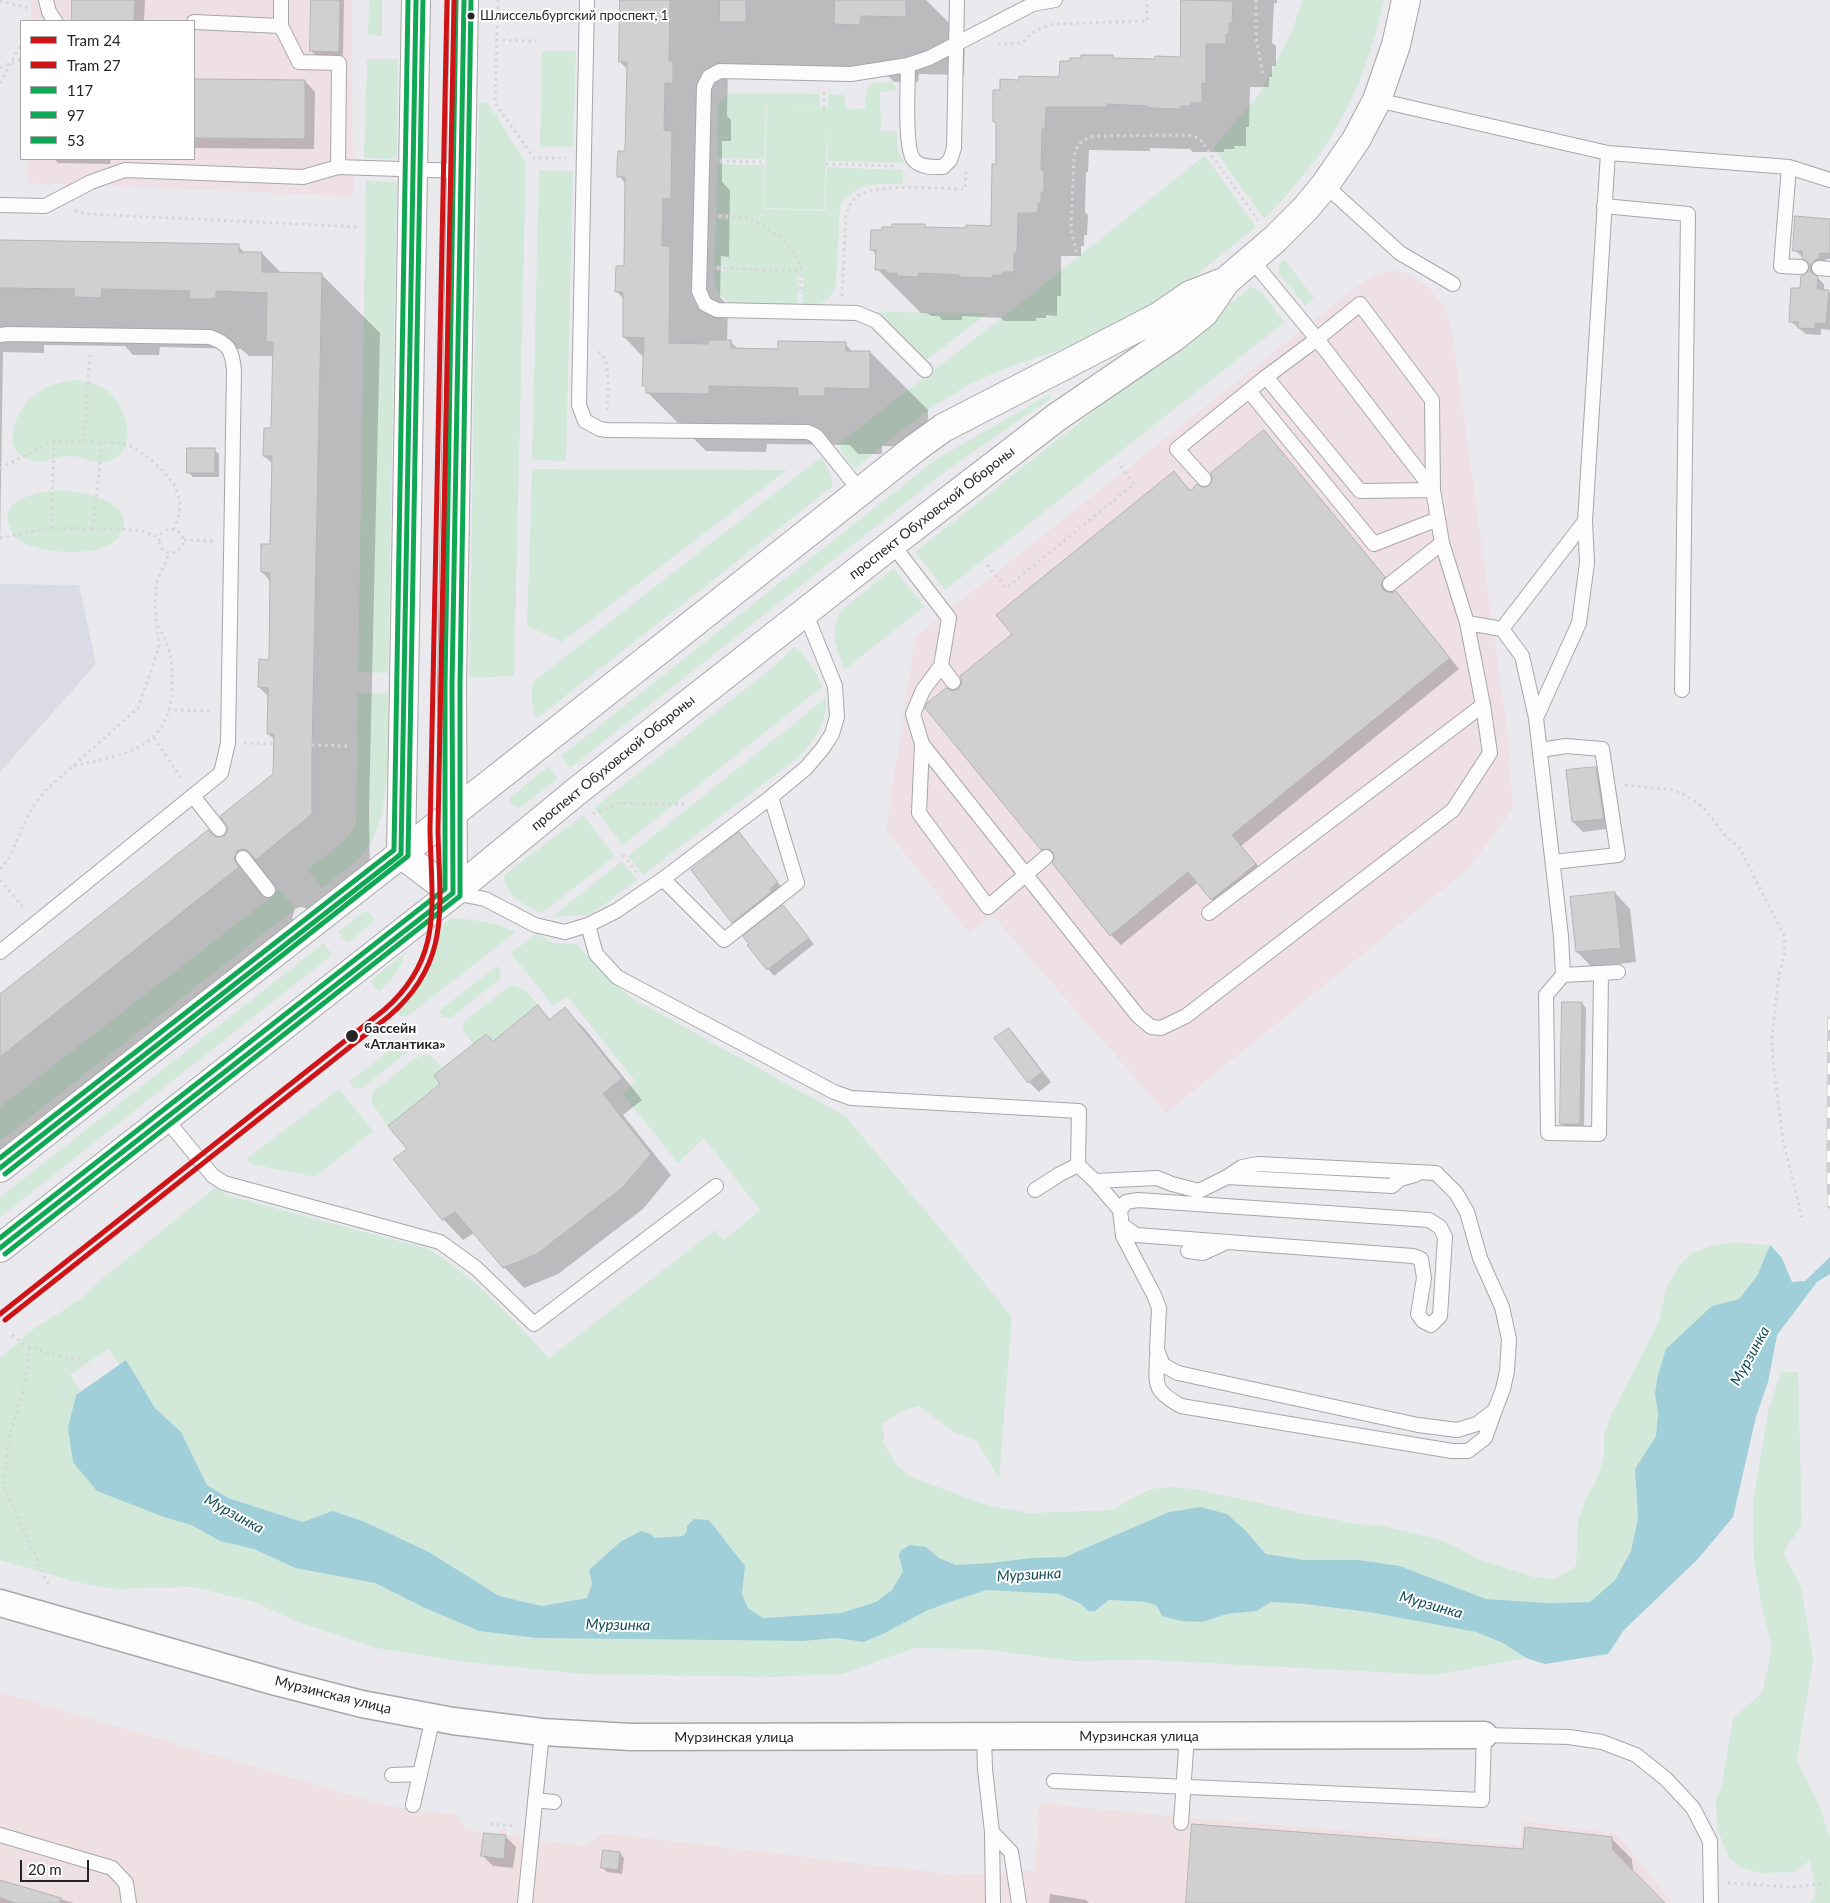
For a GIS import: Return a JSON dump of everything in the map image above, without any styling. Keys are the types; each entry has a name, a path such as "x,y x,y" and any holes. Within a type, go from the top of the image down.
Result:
{"main road":[{"path":"416,0 400,854 453,893"},
{"path":"453,893 452,674 464,0"},
{"name":"проспект Обуховской Обороны","path":"0,1248 453,893 584,785 892,544 1057,417 1174,337 1204,313 1226,281 1306,208 1325,185 1356,140 1377,100 1396,45 1406,0"},
{"name":"проспект Обуховской Обороны","path":"0,1168 942,428 1158,316 1190,295 1226,281"}],"street":[{"name":"Мурзинская улица","path":"0,1603 362,1704 453,1721 542,1732 631,1737 1484,1735"}],"lane":[{"path":"281,0 281,26 299,62 339,63 338,167"},
{"path":"587,0 579,405 585,421 600,430 808,432 816,436 861,492"},
{"path":"908,65 908,146 914,160 925,166 943,167 950,160 954,148 958,0"},
{"path":"925,370 876,321 857,313 717,310 705,304 699,291 704,87 709,77 720,71 851,74 908,65 929,58 1033,4 1055,0"},
{"path":"195,22 281,26"},
{"path":"1377,100 1608,153 1789,168 1830,180"},
{"path":"1536,718 1579,623 1587,564 1585,521 1608,153"},
{"path":"0,205 45,206 125,164 303,177 338,167 461,171"},
{"path":"1789,168 1781,266 1801,267"},
{"path":"1325,185 1400,253 1453,284"},
{"path":"1604,206 1688,214 1682,690"},
{"path":"1251,259 1317,339 1433,490"},
{"path":"922,744 1138,1016 1151,1027 1161,1028 1186,1016 1453,810 1490,753 1467,623 1442,542 1433,490 1432,400 1360,304 1178,449 1204,479"},
{"path":"0,336 8,334 210,337 223,342 232,353 234,370 228,743 221,773 0,952"},
{"path":"1266,377 1360,491 1433,490"},
{"path":"1249,391 1374,544 1438,519"},
{"path":"1502,629 1585,521"},
{"path":"1390,584 1442,542"},
{"path":"892,544 948,618 941,666 923,690 913,714 922,744 919,813 988,907 1046,856"},
{"path":"453,893 485,899 535,925 566,932 588,925 616,911 663,879 771,797 806,768 823,748 832,734 837,717 835,686 805,612"},
{"path":"1467,623 1502,629 1522,656 1536,718 1561,936 1563,975 1546,995 1548,1133 1599,1134 1601,973"},
{"path":"941,666 953,682"},
{"path":"1209,912 1483,705"},
{"path":"1541,750 1566,746 1602,749 1618,855 1553,862"},
{"path":"193,796 219,829"},
{"path":"663,879 724,940 797,884 771,797"},
{"path":"243,858 268,890"},
{"path":"588,925 596,954 617,977 834,1092 851,1098 1079,1110 1078,1165 1095,1181 1120,1210 1123,1236 1159,1308 1156,1384 1166,1398 1181,1406 1452,1451 1468,1451 1485,1438 1504,1389 1509,1339 1502,1307 1480,1258 1467,1212 1456,1193 1436,1173 1258,1164 1242,1166 1227,1177 1199,1191 1157,1178 1095,1181"},
{"path":"1563,975 1618,972"},
{"path":"165,1118 213,1176 224,1183 440,1242 476,1268 534,1324 716,1186"},
{"path":"1035,1190 1078,1165"},
{"path":"1120,1210 1126,1202 1138,1200 1233,1204 1429,1220 1440,1227 1445,1237 1440,1316 1431,1325 1423,1321 1418,1314 1424,1278 1421,1259 1413,1256 1136,1235 1122,1225"},
{"path":"1188,1251 1203,1253 1227,1242"},
{"path":"1157,1350 1163,1365 1178,1373 1418,1425 1457,1430 1477,1424 1495,1410"},
{"path":"413,1805 434,1717"},
{"path":"525,1903 542,1732"},
{"path":"1181,1823 1187,1735"},
{"path":"1054,1781 1482,1800 1484,1735 1569,1737 1602,1742 1636,1754 1666,1779 1693,1808 1710,1841 1711,1903"},
{"path":"984,1737 985,1769 992,1832 993,1903"},
{"path":"392,1775 420,1774"},
{"path":"535,1800 554,1802"},
{"path":"992,1832 1011,1852 1019,1903"},
{"path":"0,1835 112,1868 126,1882 129,1903"}],"path":[{"path":"498,0 495,103 534,158 584,159"},
{"path":"1256,0 1256,38 1263,74"},
{"path":"0,1 50,11"},
{"path":"496,40 536,41"},
{"path":"0,83 20,46"},
{"path":"0,68 20,59"},
{"path":"824,92 824,108"},
{"path":"1076,252 1072,228 1075,152 1076,146 1084,139 1095,136 1188,135 1199,138 1261,223"},
{"path":"715,161 765,162"},
{"path":"826,164 905,166"},
{"path":"45,206 87,214 359,227"},
{"path":"729,217 749,218 783,239 799,261 801,271 800,298"},
{"path":"727,268 801,271"},
{"path":"84,442 91,335"},
{"path":"580,349 595,350 602,354 608,364 607,430"},
{"path":"51,528 54,441"},
{"path":"0,468 54,441 119,443 133,446 150,458 175,486 180,500 180,514 175,529"},
{"path":"93,529 102,442"},
{"path":"987,565 1006,588 1134,484 1118,462"},
{"path":"0,538 51,528 142,531 159,538"},
{"path":"167,529 175,529 181,533 184,540 182,547 176,552 168,553 162,549 158,542 159,538 160,534 167,529"},
{"path":"184,540 231,542"},
{"path":"0,869 9,858 30,811 44,792 138,708 159,648 155,605 157,582 168,553"},
{"path":"74,767 138,748 154,738 164,725 172,695 173,671 170,646 158,626"},
{"path":"168,710 228,712"},
{"path":"154,738 193,796"},
{"path":"228,743 274,744"},
{"path":"312,745 350,746"},
{"path":"1631,785 1673,790 1703,807 1724,834 1740,848 1784,934 1784,953 1779,974 1772,1039 1773,1061 1784,1140 1803,1222"},
{"path":"593,814 618,803 685,804"},
{"path":"623,854 649,889"},
{"path":"0,880 36,923"},
{"path":"374,1032 391,1018"},
{"path":"12,1334 26,1346 62,1357 90,1361"},
{"path":"30,1347 23,1391 9,1436 4,1485 49,1587"},
{"path":"490,1824 513,1826 514,1818"},
{"path":"1712,1882 1792,1887 1830,1883"}],"shaded area":[{"path":"31,0 352,0 353,196 27,183 28,160 195,160 195,20 31,20"},
{"path":"1392,270 1409,274 1425,284 1442,303 1451,324 1508,736 1513,809 1467,870 1166,1113 993,916 969,933 886,830 915,637 1356,287 1373,276"},
{"path":"0,584 79,585 96,664 0,772"},
{"path":"0,1692 388,1806 456,1815 467,1830 498,1834 499,1828 507,1829 506,1835 585,1846 603,1833 958,1875 1035,1870 1039,1803 1192,1818 1520,1845 1522,1821 1617,1834 1672,1903 0,1903"}],"green space":[{"path":"369,0 382,0 382,36 368,35"},
{"path":"1302,0 1384,0 1376,34 1366,64 1342,119 1308,169 1288,194 1264,219 1213,148 1259,94 1292,32"},
{"path":"542,51 576,51 573,147 540,147"},
{"path":"367,59 398,59 397,156 389,159 364,158"},
{"path":"891,82 895,86 896,91 880,92 881,131 897,131 898,152 903,159 903,163 827,161 828,94 844,95 846,110 865,108 867,90 871,85"},
{"path":"731,93 820,94 820,107 766,105 764,159 717,158 718,104"},
{"path":"479,102 488,103 526,163 514,676 469,678"},
{"path":"767,105 828,108 824,210 764,208"},
{"path":"1205,155 1256,227 1176,290 1142,313 1108,331 1007,368 971,384 936,405 856,468 847,460 838,444 1008,313"},
{"path":"717,164 764,165 763,209 825,211 827,167 903,170 903,184 875,184 860,188 846,198 840,206 836,284 827,300 815,305 802,305 803,275 799,274 797,305 733,303 720,295 715,282 714,271 726,271 727,265 714,265 716,219 728,220 729,214 716,213"},
{"path":"539,170 573,171 566,461 532,460"},
{"path":"366,181 397,182 388,673 358,672"},
{"path":"1284,259 1314,298 1305,306 1278,272 1279,264"},
{"path":"1251,287 1260,290 1285,322 945,590 915,552"},
{"path":"876,312 988,313 925,361"},
{"path":"77,380 101,387 109,392 122,409 128,431 127,442 123,451 115,458 104,462 71,456 38,461 23,457 16,450 13,442 13,433 15,423 25,405 31,398 47,387"},
{"path":"1050,394 1051,398 946,471 570,768 561,756 936,459"},
{"path":"821,457 829,471 833,486 536,719 532,701 533,682"},
{"path":"532,469 787,470 562,642 527,626"},
{"path":"57,490 93,496 105,500 116,507 122,515 124,525 119,537 111,544 100,549 70,552 41,549 28,545 17,538 9,526 8,515 10,508 23,498 41,492"},
{"path":"894,568 924,607 844,670 835,642 835,626 840,611"},
{"path":"795,646 811,665 822,687 623,845 594,808 778,663"},
{"path":"358,693 388,693 386,792 377,829 370,844 354,863 322,888 307,869 343,842 349,836 356,822"},
{"path":"826,698 826,707 819,731 799,757 643,875 628,856"},
{"path":"548,766 558,778 524,805 518,808 513,806 510,798"},
{"path":"583,815 615,856 542,913 528,907 512,895 505,883 504,875"},
{"path":"622,861 637,880 588,915 552,917"},
{"path":"280,890 295,909 0,1141 0,1107"},
{"path":"363,912 372,915 374,919 372,923 347,943 338,932"},
{"path":"451,918 469,919 499,925 516,932 408,1016 400,1016 393,1007 402,1000 422,973 430,953 435,931"},
{"path":"537,933 552,943 577,944 599,970 632,998 845,1116 1012,1317 999,1479 977,1441 954,1432 919,1406 900,1412 883,1424 884,1444 895,1463 911,1477 989,1506 1030,1513 1113,1510 1151,1489 1171,1487 1193,1489 1296,1512 1358,1524 1379,1525 1438,1539 1457,1547 1475,1558 1534,1577 1555,1579 1576,1566 1578,1521 1585,1500 1596,1482 1604,1456 1604,1436 1610,1417 1658,1324 1667,1286 1678,1267 1692,1253 1711,1246 1731,1242 1770,1245 1757,1276 1739,1299 1712,1307 1655,1394 1658,1414 1656,1436 1635,1469 1638,1518 1631,1551 1615,1580 1590,1602 1549,1603 1486,1599 1400,1566 1359,1560 1304,1560 1266,1554 1246,1531 1200,1507 1169,1512 1065,1557 1030,1558 956,1565 939,1558 926,1547 899,1556 903,1571 892,1590 876,1602 841,1613 763,1618 748,1608 742,1594 744,1566 687,1531 683,1536 653,1538 641,1531 620,1542 589,1570 592,1585 587,1598 542,1606 499,1596 429,1552 365,1522 333,1511 304,1522 228,1498 207,1485 181,1432 155,1408 126,1361 120,1365 108,1349 70,1375 81,1391 76,1395 164,1517 191,1525 220,1541 254,1549 295,1568 375,1583 425,1608 479,1631 536,1638 803,1641 836,1638 864,1642 926,1611 987,1590 1059,1594 1095,1610 1109,1600 1146,1602 1203,1622 1227,1614 1257,1611 1271,1602 1369,1612 1476,1632 1503,1643 1526,1658 1435,1675 1148,1660 1073,1661 980,1649 915,1648 842,1674 772,1677 582,1674 457,1661 377,1648 298,1622 254,1602 193,1587 114,1589 76,1582 0,1560 0,1358 32,1330 82,1298 97,1283 216,1187 226,1195 429,1249 478,1286 507,1313 549,1358 715,1230 724,1240 760,1210 704,1138 678,1163 622,1093 635,1081 567,996 553,1006 511,953"},
{"path":"324,943 332,955 0,1217 0,1197"},
{"path":"407,951 395,975 379,992 370,981"},
{"path":"497,966 501,972 500,979 452,1017 443,1017 439,1011"},
{"path":"511,985 524,990 538,1005 493,1041 486,1034 473,1044 462,1029 463,1022"},
{"path":"407,1037 411,1043 410,1050 362,1088 354,1088 349,1082"},
{"path":"430,1055 443,1068 434,1075 440,1084 388,1126 371,1102 373,1092 415,1058"},
{"path":"339,1089 373,1131 315,1177 251,1164 246,1159"},
{"path":"1781,1372 1798,1372 1802,1525 1783,1553 1801,1587 1813,1660 1797,1761 1818,1802 1830,1837 1830,1903 1810,1903 1816,1895 1810,1860 1796,1872 1760,1873 1742,1868 1729,1858 1717,1829 1716,1799 1721,1787 1733,1718 1762,1693 1772,1649 1761,1605 1754,1561 1753,1501 1768,1411"}],"water":[{"name":"Мурзинка","path":"1770,1245 1782,1258 1792,1282 1805,1281 1830,1257 1830,1274 1817,1282 1777,1335 1768,1382 1756,1417 1733,1517 1698,1559 1624,1630 1608,1654 1545,1664 1526,1658 1503,1643 1476,1632 1369,1612 1271,1602 1257,1611 1227,1614 1203,1622 1181,1621 1162,1616 1157,1606 1146,1602 1109,1600 1095,1611 1088,1611 1081,1604 1059,1594 987,1590 926,1611 864,1642 836,1638 803,1641 536,1638 479,1631 425,1608 375,1583 295,1568 254,1549 220,1541 191,1525 164,1517 97,1491 73,1462 68,1428 76,1395 126,1360 155,1408 181,1432 207,1485 228,1498 303,1522 333,1511 365,1522 429,1552 499,1596 542,1606 587,1598 592,1584 589,1570 620,1542 641,1531 651,1534 654,1538 683,1536 687,1531 687,1526 694,1519 709,1520 745,1566 742,1594 748,1608 763,1618 841,1613 876,1602 892,1590 903,1571 899,1556 900,1551 910,1545 926,1547 939,1558 956,1565 1030,1558 1065,1557 1169,1512 1200,1507 1227,1514 1246,1531 1266,1554 1304,1560 1359,1560 1400,1566 1486,1599 1549,1603 1590,1602 1615,1580 1631,1551 1638,1518 1635,1469 1656,1436 1658,1414 1655,1394 1658,1375 1666,1349 1712,1306 1739,1299 1757,1276"}],"building":[{"path":"72,0 135,0 134,20 72,20"},
{"path":"311,0 340,0 339,52 310,51"},
{"path":"620,0 670,0 669,61 673,61 673,84 665,83 664,130 672,131 671,199 663,199 662,246 670,246 669,343 708,344 708,340 731,340 731,348 778,349 778,341 846,342 846,351 870,351 870,389 825,388 825,396 798,396 798,388 709,386 709,394 646,393 646,386 642,386 644,338 623,337 623,292 615,292 616,266 624,266 625,177 617,177 617,164 618,151 625,151 627,62 619,62"},
{"path":"720,0 746,0 746,22 720,22"},
{"path":"835,0 906,0 906,17 861,16 860,25 834,24"},
{"path":"1181,0 1233,1 1232,23 1229,23 1229,34 1226,34 1226,44 1206,44 1206,84 1202,83 1202,103 1191,103 1191,106 1181,106 1181,109 1107,104 1107,107 1046,107 1045,129 1042,129 1041,170 1044,170 1044,192 1041,192 1041,203 1038,203 1038,213 1018,213 1017,253 1014,253 1014,272 1003,272 1003,275 993,275 992,278 919,273 918,277 897,276 897,273 886,273 886,270 875,270 876,250 870,250 871,230 882,230 882,227 892,227 892,224 925,224 925,227 966,228 966,225 991,226 992,164 996,164 996,122 993,122 993,90 1000,90 1000,79 1019,80 1019,76 1059,77 1060,61 1070,61 1070,58 1081,58 1081,55 1113,55 1113,58 1155,59 1155,56 1180,57"},
{"path":"195,79 305,80 305,139 195,138"},
{"path":"1795,216 1830,219 1830,254 1820,253 1819,259 1815,260 1810,267 1811,272 1818,277 1817,289 1829,290 1826,324 1815,323 1815,329 1798,328 1798,322 1789,322 1791,288 1800,288 1801,276 1805,275 1810,268 1809,263 1802,258 1802,251 1793,251"},
{"path":"0,240 239,244 239,252 262,252 262,272 322,273 312,814 256,860 247,850 237,851 234,859 239,867 0,1057 0,994 208,830 216,837 225,836 228,827 220,816 273,774 274,734 267,734 268,688 258,687 259,659 269,660 270,573 261,572 261,544 270,544 272,456 263,456 264,428 271,428 273,342 266,342 267,293 216,291 216,299 189,299 190,291 102,289 101,298 74,297 74,289 0,288"},
{"path":"1264,430 1385,577 1381,585 1383,590 1391,593 1396,591 1450,658 1232,835 1256,864 1211,900 1188,872 1110,936 1052,863 1054,859 1053,852 1048,849 1041,850 925,708 927,703 946,688 954,691 959,689 962,681 960,676 1012,634 996,615 1174,471 1190,491 1197,484 1206,487 1212,481 1211,473"},
{"path":"187,448 215,448 215,473 187,473"},
{"path":"1596,767 1604,819 1572,822 1566,770"},
{"path":"739,832 778,882 770,889 772,891 732,923 691,870"},
{"path":"1615,892 1621,948 1576,952 1570,897"},
{"path":"783,905 809,938 767,970 747,945 749,944 743,936"},
{"path":"1562,1002 1582,1002 1580,1124 1560,1124"},
{"path":"538,1005 549,1020 565,1007 622,1078 603,1094 651,1154 622,1188 537,1254 503,1268 455,1212 442,1220 393,1159 407,1149 388,1126 440,1084 434,1075 486,1034 493,1041"},
{"path":"1009,1028 1042,1072 1028,1083 994,1038"},
{"path":"1192,1824 1523,1849 1525,1827 1612,1837 1613,1850 1665,1903 1186,1903"},
{"path":"484,1833 506,1835 504,1859 481,1856"},
{"path":"603,1850 620,1852 618,1870 601,1868"},
{"path":"0,1880 61,1898 60,1903 16,1903 0,1898"}],"railway":[{"path":"1830,1019 1830,1206"}],"tram line":[{"name":"24","path":"0,1314 384,1010 404,990 417,970 426,949 432,904 430,829 447,0"},
{"name":"27","path":"5,1320 389,1016 410,995 424,974 433,952 438,930 440,907 438,829 454,0"}],"transit line":[{"name":"53","path":"0,1158 394,850 408,0"},
{"name":"117","path":"0,1168 401,854 416,0"},
{"name":"97","path":"5,1174 408,856 423,0"},
{"name":"53","path":"0,1238 445,889 445,684 456,0"},
{"name":"117","path":"0,1248 453,893 452,684 464,0"},
{"name":"97","path":"5,1254 460,896 460,684 471,0"}],"place":[{"name":"Шлиссельбургский проспект, 1","path":"471,16"},
{"name":"бассейн «Атлантика»","path":"352,1036"}]}
